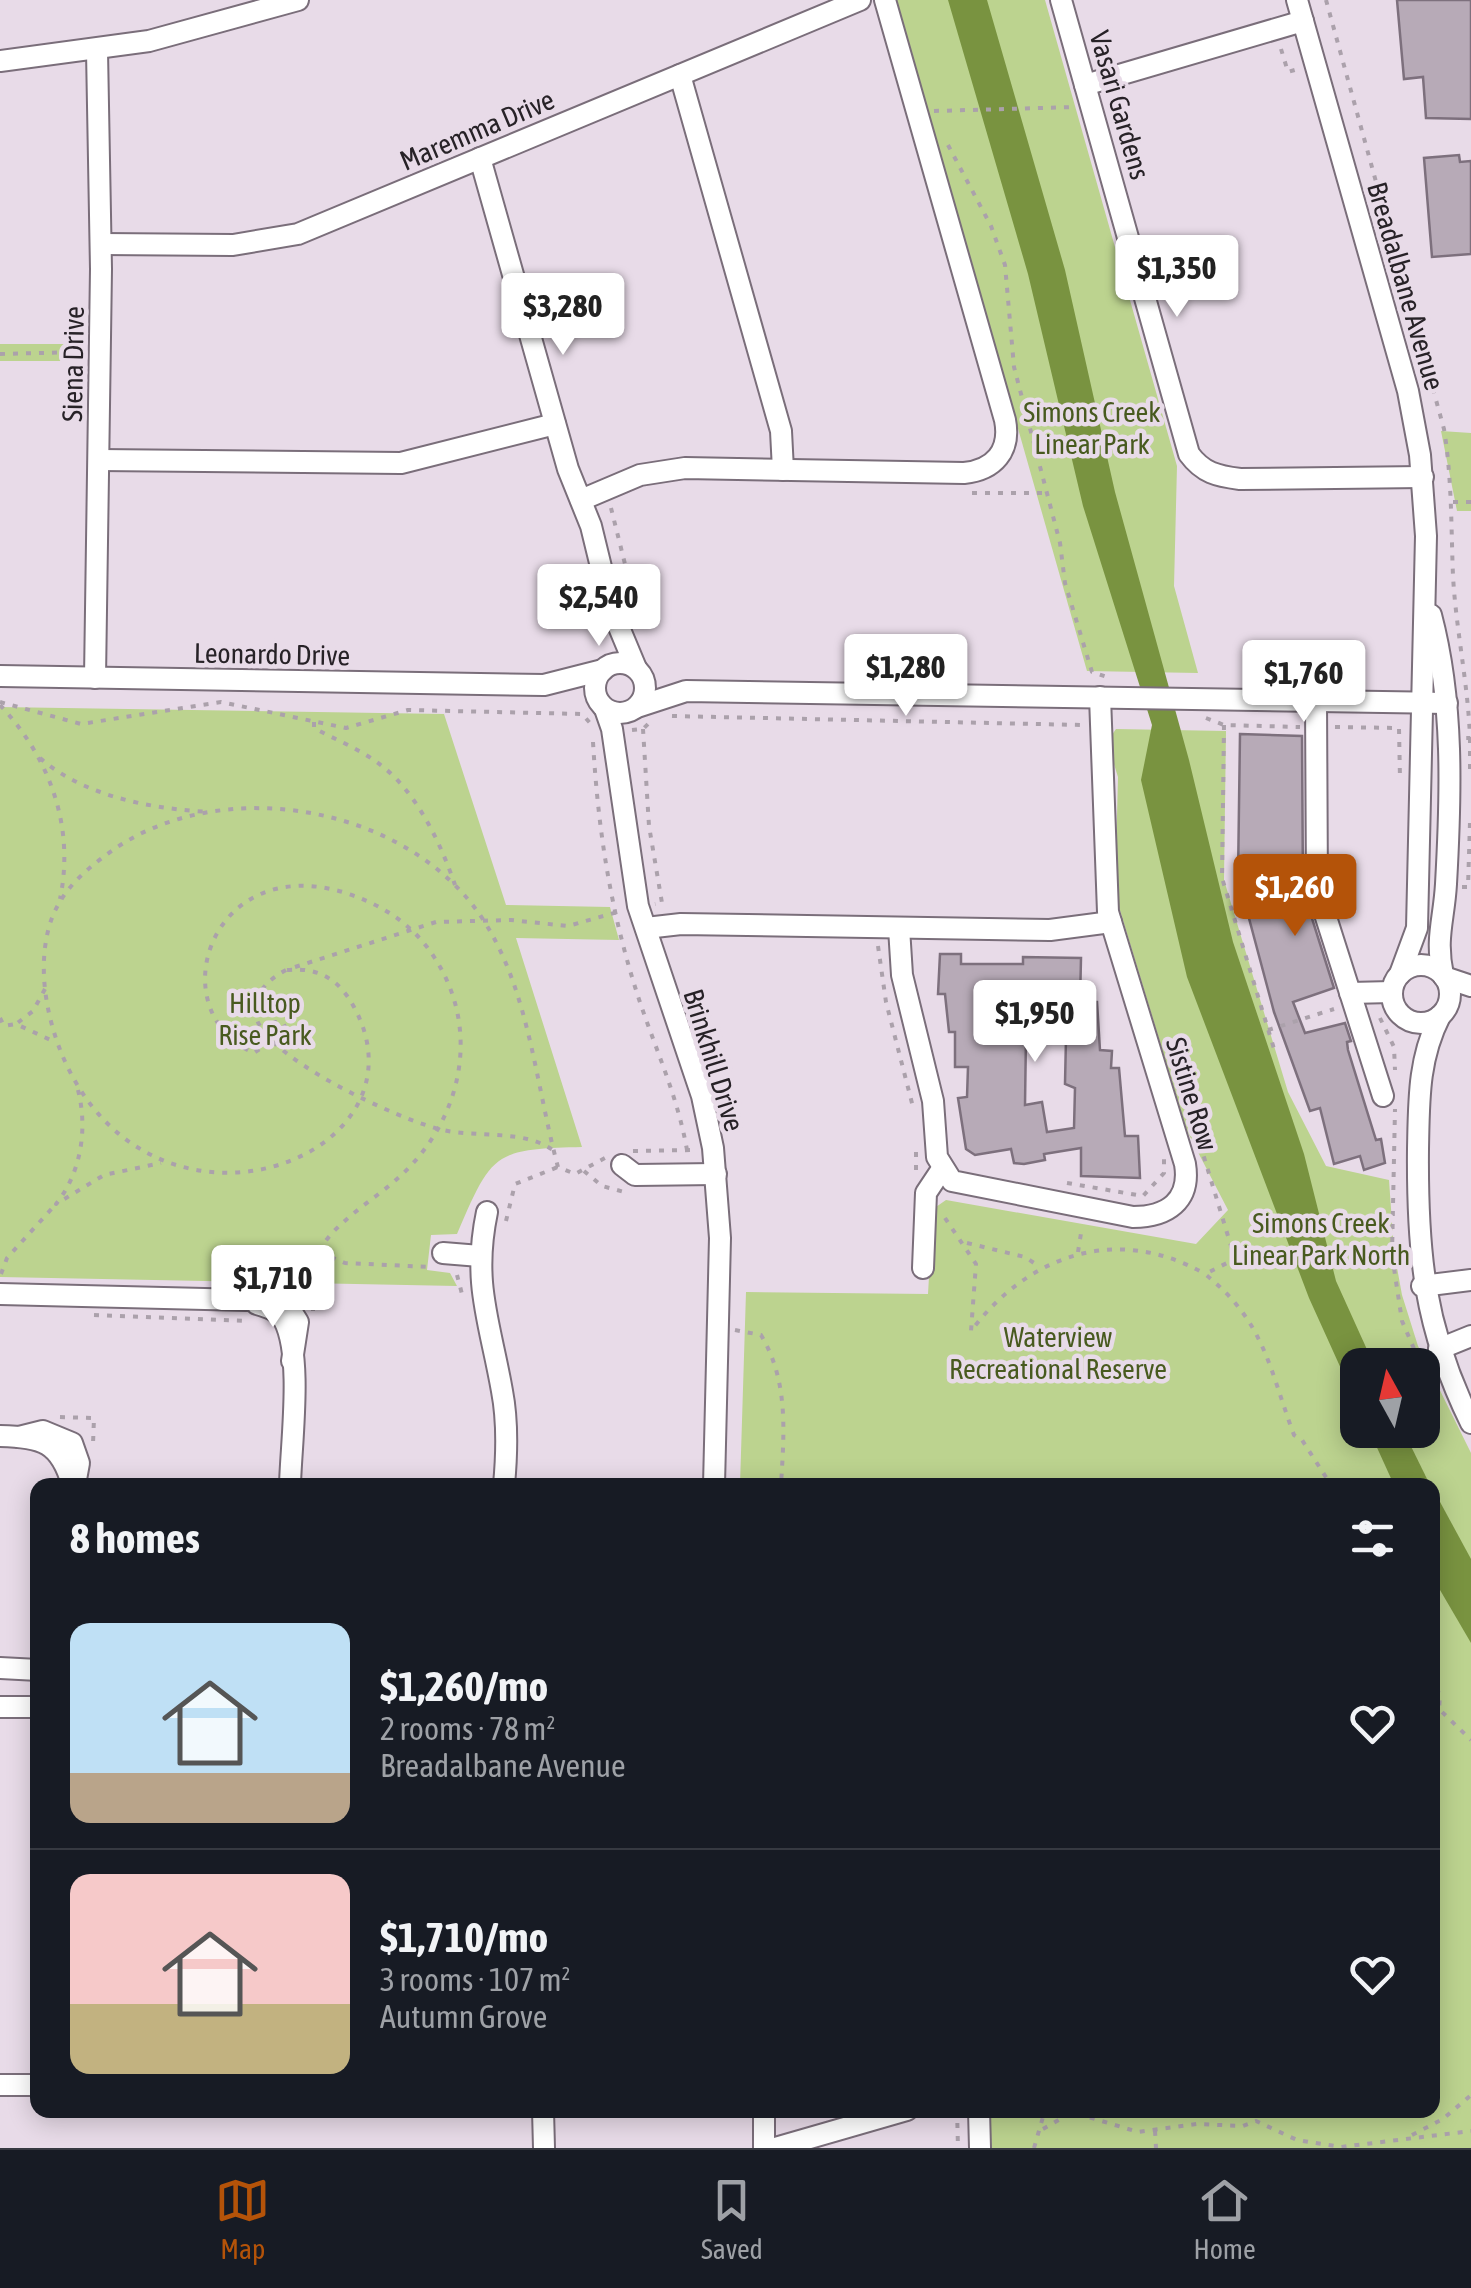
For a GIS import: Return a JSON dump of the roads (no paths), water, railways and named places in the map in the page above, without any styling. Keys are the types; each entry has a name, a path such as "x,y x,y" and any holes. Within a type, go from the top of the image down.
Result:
{"street":[{"path":"0,61 96,51 196,31 298,0"},
{"name":"Maremma Drive","path":"101,244 233,245 284,238 860,0"},
{"path":"581,500 659,470 964,473 996,461 1007,441 1005,420 884,0"},
{"name":"Vasari Gardens","path":"1062,0 1189,454 1199,467 1215,476 1240,479 1423,477"},
{"name":"Breadalbane Avenue","path":"1297,0 1408,392 1423,477 1416,928 1389,986"},
{"path":"1085,85 1303,21"},
{"name":"Siena Drive","path":"95,678 101,244 96,51"},
{"path":"680,74 777,418 782,470"},
{"path":"480,158 610,608 646,684 623,717"},
{"path":"99,460 401,462 555,424"},
{"name":"Breadalbane Avenue","path":"1424,592 1446,703 1446,886 1436,940 1444,976"},
{"path":"610,608 604,669 595,692 623,717"},
{"name":"Leonardo Drive","path":"0,676 544,686 620,663 636,669"},
{"path":"636,669 686,691 1127,698 1194,707 1316,700 1446,703"},
{"name":"Leonardo Drive","path":"544,686 623,717"},
{"path":"623,717 686,691"},
{"name":"Sistine Row","path":"1090,697 1085,725 1100,757"},
{"name":"Sistine Row","path":"942,1170 966,1186 1133,1217 1164,1213 1175,1206 1186,1185 1192,1152 1110,922 1104,891 1104,785 1090,697"},
{"path":"1316,700 1314,869 1353,1000 1389,1094"},
{"name":"Brinkhill Drive","path":"623,717 620,776 638,906 702,1096 713,1148 718,1329 714,1478"},
{"path":"646,928 680,924 893,940 1050,930 1110,922"},
{"path":"893,940 933,1101 935,1145 942,1170 926,1193 923,1268"},
{"path":"1353,1000 1389,986 1417,966 1471,986"},
{"path":"1420,1064 1450,996 1444,976"},
{"path":"1389,986 1420,1064 1418,1222 1422,1286 1438,1348"},
{"path":"1401,1015 1416,1023 1471,1001"},
{"path":"618,1157 635,1175 716,1174"},
{"path":"488,1212 478,1276 508,1436 505,1478"},
{"path":"445,1263 480,1256"},
{"path":"1422,1286 1471,1280"},
{"path":"0,1294 284,1301 292,1307 298,1338 292,1361 290,1478"},
{"path":"1440,1348 1471,1336"},
{"path":"1440,1353 1471,1423"},
{"path":"9,1437 43,1431 72,1443 79,1462 76,1478"},
{"path":"0,1668 30,1670"},
{"path":"0,1707 30,1707"},
{"path":"0,2085 30,2085"},
{"path":"543,2118 544,2148"},
{"path":"764,2118 764,2148"},
{"path":"774,2148 879,2118"},
{"path":"979,2118 980,2148"}],"park label":[{"name":"Simons Creek Linear Park","path":"1092,428"},
{"name":"Hilltop Rise Park","path":"265,1019"},
{"name":"Simons Creek Linear Park North","path":"1321,1239"},
{"name":"Waterview Recreational Reserve","path":"1058,1353"}]}
